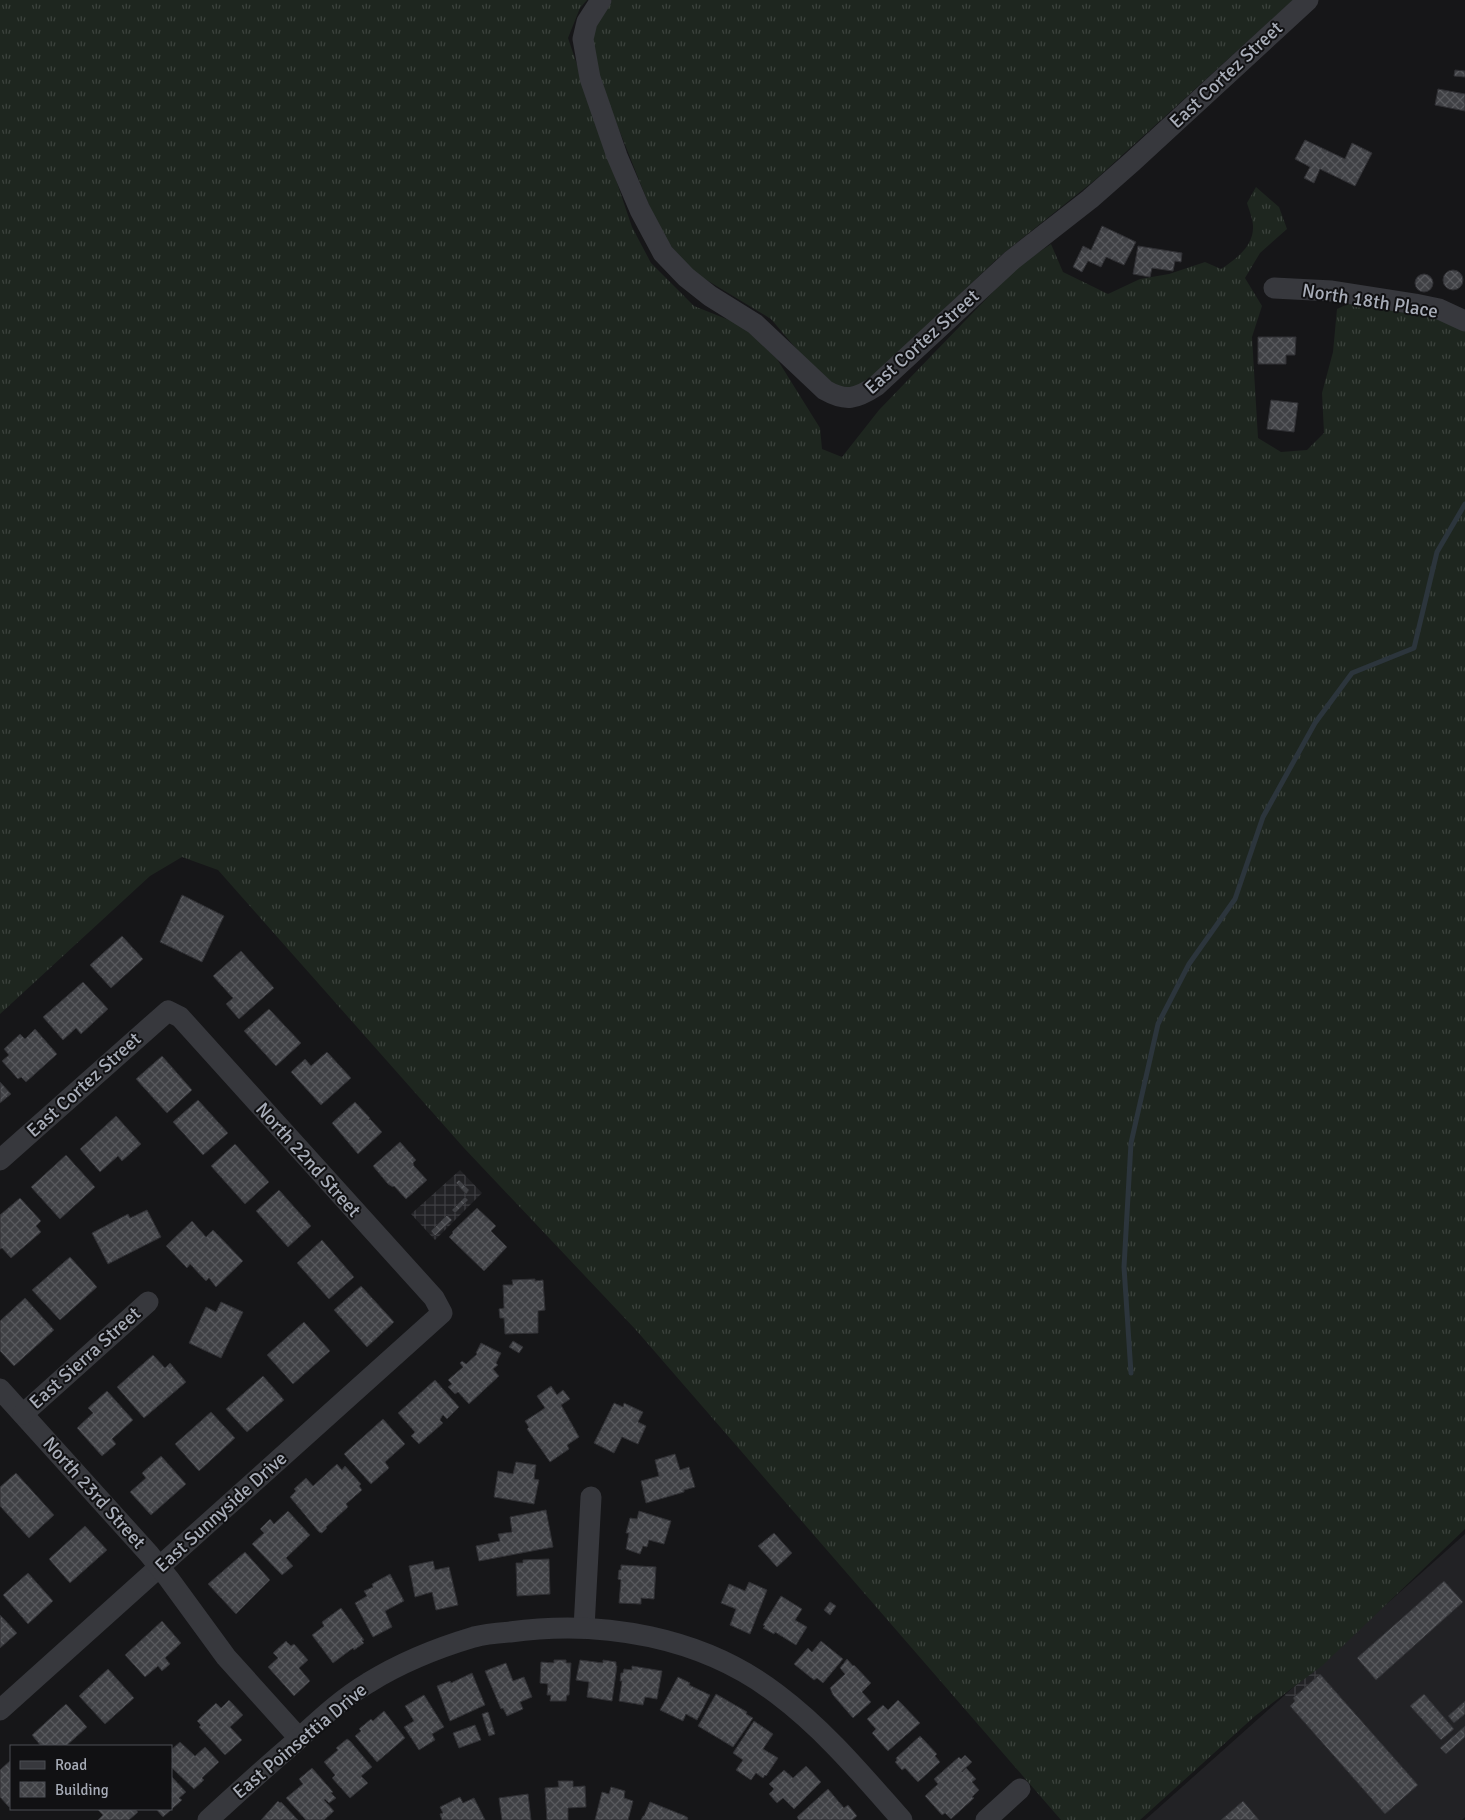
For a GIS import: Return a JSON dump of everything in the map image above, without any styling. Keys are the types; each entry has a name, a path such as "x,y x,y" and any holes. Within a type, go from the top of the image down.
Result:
{"street":[{"name":"East Cortez Street","path":"601,0 587,22 583,39 590,78 617,156 640,210 663,253 710,296 755,324 825,390 838,397 860,397 876,386 1012,260 1132,162 1308,0"},
{"name":"North 18th Place","path":"1274,288 1332,292 1415,304 1439,309 1465,322"},
{"name":"East Cortez Street","path":"0,1160 168,1011"},
{"name":"North 22nd Street","path":"168,1011 180,1017 434,1298 442,1313"},
{"name":"East Sierra Street","path":"23,1414 148,1302"},
{"name":"East Sunnyside Drive","path":"0,1710 442,1313"},
{"name":"North 23rd Street","path":"0,1389 160,1567 226,1657 299,1738"},
{"path":"584,1628 591,1497"},
{"name":"East Poinsettia Drive","path":"208,1820 332,1708 368,1683 421,1656 476,1636 548,1628 584,1628 628,1632 660,1639 720,1661 752,1677 809,1719 837,1747 902,1820"},
{"path":"986,1820 1020,1789"}],"shaded area":[{"path":"460,1170 482,1193 435,1240 411,1214"},
{"path":"1465,1534 1465,1817 1462,1820 1145,1820"},
{"path":"1315,1668 1320,1674 1293,1698 1295,1701 1292,1703 1285,1695"}],"green space":[{"path":"0,0 587,0 580,8 568,38 632,227 651,263 694,306 744,326 777,359 820,428 822,449 842,457 879,410 1017,267 1051,244 1063,272 1108,294 1140,279 1169,274 1205,262 1221,269 1238,256 1251,240 1253,223 1247,203 1256,187 1279,207 1287,229 1260,253 1245,278 1262,306 1252,337 1258,438 1281,452 1307,450 1324,433 1322,393 1333,352 1337,309 1354,301 1438,313 1465,328 1465,1529 1323,1665 1255,1716 1140,1820 1061,1820 636,1330 464,1148 218,870 182,857 150,876 0,1014"},
{"path":"612,0 1293,0 1095,180 999,257 868,381 848,390 821,378 771,319 695,273 661,235 588,52 597,22"}],"building":[{"path":"1455,70 1465,71 1465,77 1454,76"},
{"path":"1438,89 1465,94 1465,111 1435,105"},
{"path":"1305,140 1345,159 1352,143 1372,153 1355,186 1320,169 1314,183 1304,178 1310,167 1295,159"},
{"path":"1102,226 1136,242 1124,265 1106,257 1101,267 1088,261 1082,272 1073,267 1083,246 1091,250"},
{"path":"1138,246 1182,253 1181,262 1175,261 1173,271 1152,268 1150,277 1133,274"},
{"path":"1453,270 1460,273 1463,280 1460,287 1453,290 1446,287 1443,280 1446,273"},
{"path":"1420,274 1428,274 1433,279 1431,290 1420,292 1415,287 1415,279"},
{"path":"1258,337 1296,337 1295,355 1286,355 1286,364 1258,364"},
{"path":"1271,400 1298,403 1294,432 1267,429"},
{"path":"182,895 224,916 202,962 160,942"},
{"path":"122,936 143,959 111,988 90,965"},
{"path":"241,951 274,988 239,1019 226,1004 233,998 213,976"},
{"path":"83,982 108,1009 81,1034 76,1028 63,1040 43,1017"},
{"path":"269,1009 301,1043 276,1066 244,1031"},
{"path":"35,1029 57,1054 26,1082 21,1077 18,1079 2,1061 9,1055 4,1049 20,1034 25,1039"},
{"path":"327,1052 351,1078 321,1105 291,1072 305,1059 311,1066"},
{"path":"162,1056 192,1090 167,1113 136,1079"},
{"path":"0,1082 11,1094 0,1103"},
{"path":"198,1100 228,1133 203,1155 173,1122"},
{"path":"355,1102 370,1118 369,1120 382,1132 358,1154 332,1123"},
{"path":"116,1116 141,1144 122,1161 118,1156 100,1172 80,1149"},
{"path":"400,1142 416,1160 413,1163 414,1166 427,1180 406,1199 394,1186 388,1184 373,1166"},
{"path":"235,1144 269,1182 245,1204 211,1166"},
{"path":"66,1155 95,1187 60,1219 31,1187"},
{"path":"459,1180 469,1190 466,1194 456,1183"},
{"path":"279,1190 311,1226 288,1247 256,1211"},
{"path":"465,1197 468,1200 455,1213 452,1210"},
{"path":"20,1198 41,1221 36,1226 41,1232 11,1258 2,1248 0,1249 0,1215"},
{"path":"477,1208 496,1226 491,1231 507,1247 484,1271 449,1237"},
{"path":"147,1210 161,1237 108,1264 92,1233 128,1214 130,1218"},
{"path":"447,1215 452,1220 435,1236 431,1231"},
{"path":"192,1221 206,1237 213,1230 243,1261 216,1287 209,1278 206,1281 190,1264 187,1268 166,1246"},
{"path":"322,1240 354,1277 329,1299 297,1263"},
{"path":"70,1257 97,1287 60,1320 32,1290"},
{"path":"535,1279 535,1281 543,1280 545,1310 538,1311 538,1333 505,1334 504,1318 500,1318 499,1309 504,1308 503,1285 513,1285 512,1280"},
{"path":"361,1286 394,1322 367,1347 334,1310"},
{"path":"25,1298 54,1330 14,1366 0,1351 0,1321"},
{"path":"221,1302 243,1312 221,1358 189,1343 206,1307 216,1312"},
{"path":"304,1322 330,1351 293,1384 267,1355"},
{"path":"513,1341 523,1347 519,1353 509,1347"},
{"path":"481,1343 501,1353 496,1363 498,1365 493,1369 499,1376 469,1404 458,1392 455,1394 448,1387 452,1384 448,1380 463,1367 460,1363 462,1361 466,1364 477,1354"},
{"path":"153,1355 165,1368 170,1363 186,1382 144,1418 117,1387"},
{"path":"263,1376 284,1400 247,1432 226,1409"},
{"path":"435,1380 459,1407 447,1419 443,1415 440,1420 443,1423 419,1444 411,1436 415,1432 398,1413"},
{"path":"551,1386 557,1395 563,1390 570,1399 561,1405 579,1437 567,1445 569,1449 550,1462 527,1429 529,1427 525,1421 545,1408 537,1396"},
{"path":"107,1391 133,1420 112,1439 116,1444 102,1456 77,1428 93,1413 88,1408"},
{"path":"614,1403 623,1407 624,1403 643,1412 638,1422 646,1426 638,1444 622,1437 614,1453 594,1443"},
{"path":"211,1412 235,1438 199,1471 175,1444"},
{"path":"383,1419 405,1444 385,1462 389,1468 371,1484 344,1454"},
{"path":"675,1454 680,1470 689,1467 695,1487 646,1503 641,1481 659,1476 655,1460"},
{"path":"161,1456 186,1484 151,1515 130,1492 146,1478 142,1473"},
{"path":"516,1462 536,1465 534,1479 539,1480 534,1504 494,1497 498,1471 513,1474"},
{"path":"337,1464 342,1470 345,1466 361,1484 359,1486 362,1490 346,1504 348,1507 322,1533 319,1532 290,1497 296,1491 294,1489 306,1478 313,1486"},
{"path":"16,1473 54,1515 29,1538 0,1506 0,1487"},
{"path":"546,1510 553,1547 479,1561 476,1546 500,1541 498,1534 512,1532 510,1517"},
{"path":"288,1511 310,1535 286,1558 293,1566 282,1575 252,1544 264,1533 260,1529 270,1519 274,1524"},
{"path":"639,1511 671,1521 664,1544 649,1540 647,1547 643,1546 640,1554 626,1549 629,1533 626,1533 630,1518 637,1519"},
{"path":"85,1526 107,1550 70,1583 49,1559"},
{"path":"774,1533 792,1553 777,1567 758,1546"},
{"path":"245,1552 270,1580 236,1614 208,1584"},
{"path":"549,1559 550,1594 517,1596 516,1563 523,1563 523,1560"},
{"path":"433,1561 435,1570 449,1567 458,1605 436,1610 432,1592 415,1597 409,1566"},
{"path":"621,1565 656,1567 654,1599 641,1598 641,1604 619,1603 621,1580 618,1579"},
{"path":"28,1573 53,1601 28,1624 3,1595"},
{"path":"390,1574 404,1601 385,1611 392,1627 373,1637 355,1603 367,1596 364,1591 373,1587 372,1584"},
{"path":"1444,1581 1463,1602 1376,1680 1357,1658"},
{"path":"749,1582 767,1590 750,1634 730,1625 736,1609 721,1603 729,1584 745,1591"},
{"path":"781,1596 802,1609 795,1620 807,1627 796,1645 775,1632 774,1634 763,1628"},
{"path":"830,1602 836,1606 830,1615 824,1610"},
{"path":"341,1608 364,1640 362,1641 364,1643 354,1650 353,1648 333,1663 312,1635 324,1626 322,1622"},
{"path":"0,1615 17,1633 0,1648"},
{"path":"162,1621 181,1643 165,1658 170,1664 162,1671 158,1666 145,1677 125,1655"},
{"path":"286,1641 291,1646 294,1644 308,1660 299,1668 310,1681 294,1696 268,1667 278,1658 273,1653"},
{"path":"821,1641 843,1659 823,1683 817,1678 814,1680 794,1664 808,1648 812,1652"},
{"path":"847,1659 871,1683 862,1692 871,1702 853,1718 833,1695 830,1688 845,1674 840,1668"},
{"path":"554,1660 566,1660 566,1663 571,1663 569,1695 567,1695 566,1701 550,1701 551,1695 547,1695 548,1684 540,1683 541,1662 554,1663"},
{"path":"580,1660 603,1663 603,1660 616,1662 612,1701 587,1697 589,1682 576,1680"},
{"path":"506,1663 513,1681 524,1677 532,1697 520,1702 523,1709 507,1716 503,1708 501,1709 485,1671"},
{"path":"632,1666 662,1671 657,1699 645,1697 643,1705 619,1701 622,1681 620,1681 621,1673 623,1673 624,1669 632,1670"},
{"path":"108,1669 134,1698 105,1724 79,1696"},
{"path":"472,1673 485,1705 450,1721 437,1686 450,1681 451,1683"},
{"path":"1320,1674 1418,1785 1385,1814 1290,1706 1295,1701 1293,1698"},
{"path":"678,1677 690,1683 689,1685 710,1695 697,1720 686,1714 683,1721 660,1710"},
{"path":"716,1694 747,1712 746,1714 753,1718 733,1747 698,1726"},
{"path":"1424,1694 1454,1729 1441,1740 1410,1706"},
{"path":"424,1695 444,1727 432,1734 435,1740 419,1750 404,1727 414,1721 405,1706"},
{"path":"229,1700 243,1715 230,1727 242,1740 225,1755 199,1727 201,1725 197,1721 216,1703 221,1708"},
{"path":"898,1700 920,1723 888,1751 872,1733 876,1729 867,1719 883,1705 888,1710"},
{"path":"1465,1701 1465,1714 1454,1723 1448,1716"},
{"path":"66,1704 87,1727 67,1745 40,1745 32,1735"},
{"path":"384,1711 405,1738 377,1762 355,1736 361,1731 359,1729 371,1719 373,1721"},
{"path":"488,1712 495,1734 489,1736 482,1714"},
{"path":"754,1721 773,1734 763,1749 778,1758 766,1776 763,1778 756,1773 751,1780 736,1770 743,1760 733,1753"},
{"path":"475,1725 481,1740 459,1748 453,1733"},
{"path":"1465,1726 1465,1737 1446,1754 1440,1748"},
{"path":"920,1736 937,1754 935,1756 940,1762 918,1782 905,1768 902,1770 895,1762 896,1758"},
{"path":"347,1739 372,1767 361,1776 368,1783 350,1798 332,1778 335,1775 324,1762"},
{"path":"180,1742 195,1756 205,1747 219,1762 202,1778 204,1780 194,1789 172,1768 172,1749"},
{"path":"965,1755 972,1762 962,1771 962,1772 966,1768 976,1779 972,1782 979,1790 972,1797 974,1798 951,1819 945,1813 942,1815 925,1796 938,1784 934,1779 959,1757 961,1759"},
{"path":"10,1761 9,1807 0,1797 0,1770"},
{"path":"806,1766 821,1782 794,1809 783,1798 777,1803 769,1794 774,1789 769,1784 784,1770 793,1778"},
{"path":"312,1768 336,1798 329,1803 324,1800 334,1811 324,1820 306,1820 286,1798 303,1784 299,1779"},
{"path":"172,1777 186,1792 179,1798 182,1800 172,1809"},
{"path":"558,1781 573,1781 573,1787 585,1786 586,1807 568,1808 568,1820 547,1820 545,1788 559,1787"},
{"path":"611,1787 625,1791 624,1798 633,1801 628,1820 595,1820 602,1792 609,1794"},
{"path":"828,1789 844,1808 848,1805 857,1816 852,1820 799,1820 797,1817"},
{"path":"528,1794 531,1820 502,1820 499,1798"},
{"path":"460,1797 463,1803 474,1798 485,1820 442,1820 440,1814 443,1813 440,1807"},
{"path":"278,1801 281,1802 298,1820 261,1820"},
{"path":"1243,1801 1259,1820 1221,1820"},
{"path":"650,1802 688,1818 687,1820 641,1820"},
{"path":"98,1810 136,1810 138,1812 129,1820 98,1820 103,1815"},
{"path":"157,1810 171,1810 163,1817"}],"waterway":[{"path":"1131,1373 1124,1267 1131,1143 1158,1024 1189,964 1235,899 1263,817 1315,723 1352,673 1414,648 1437,552 1465,504"}]}
